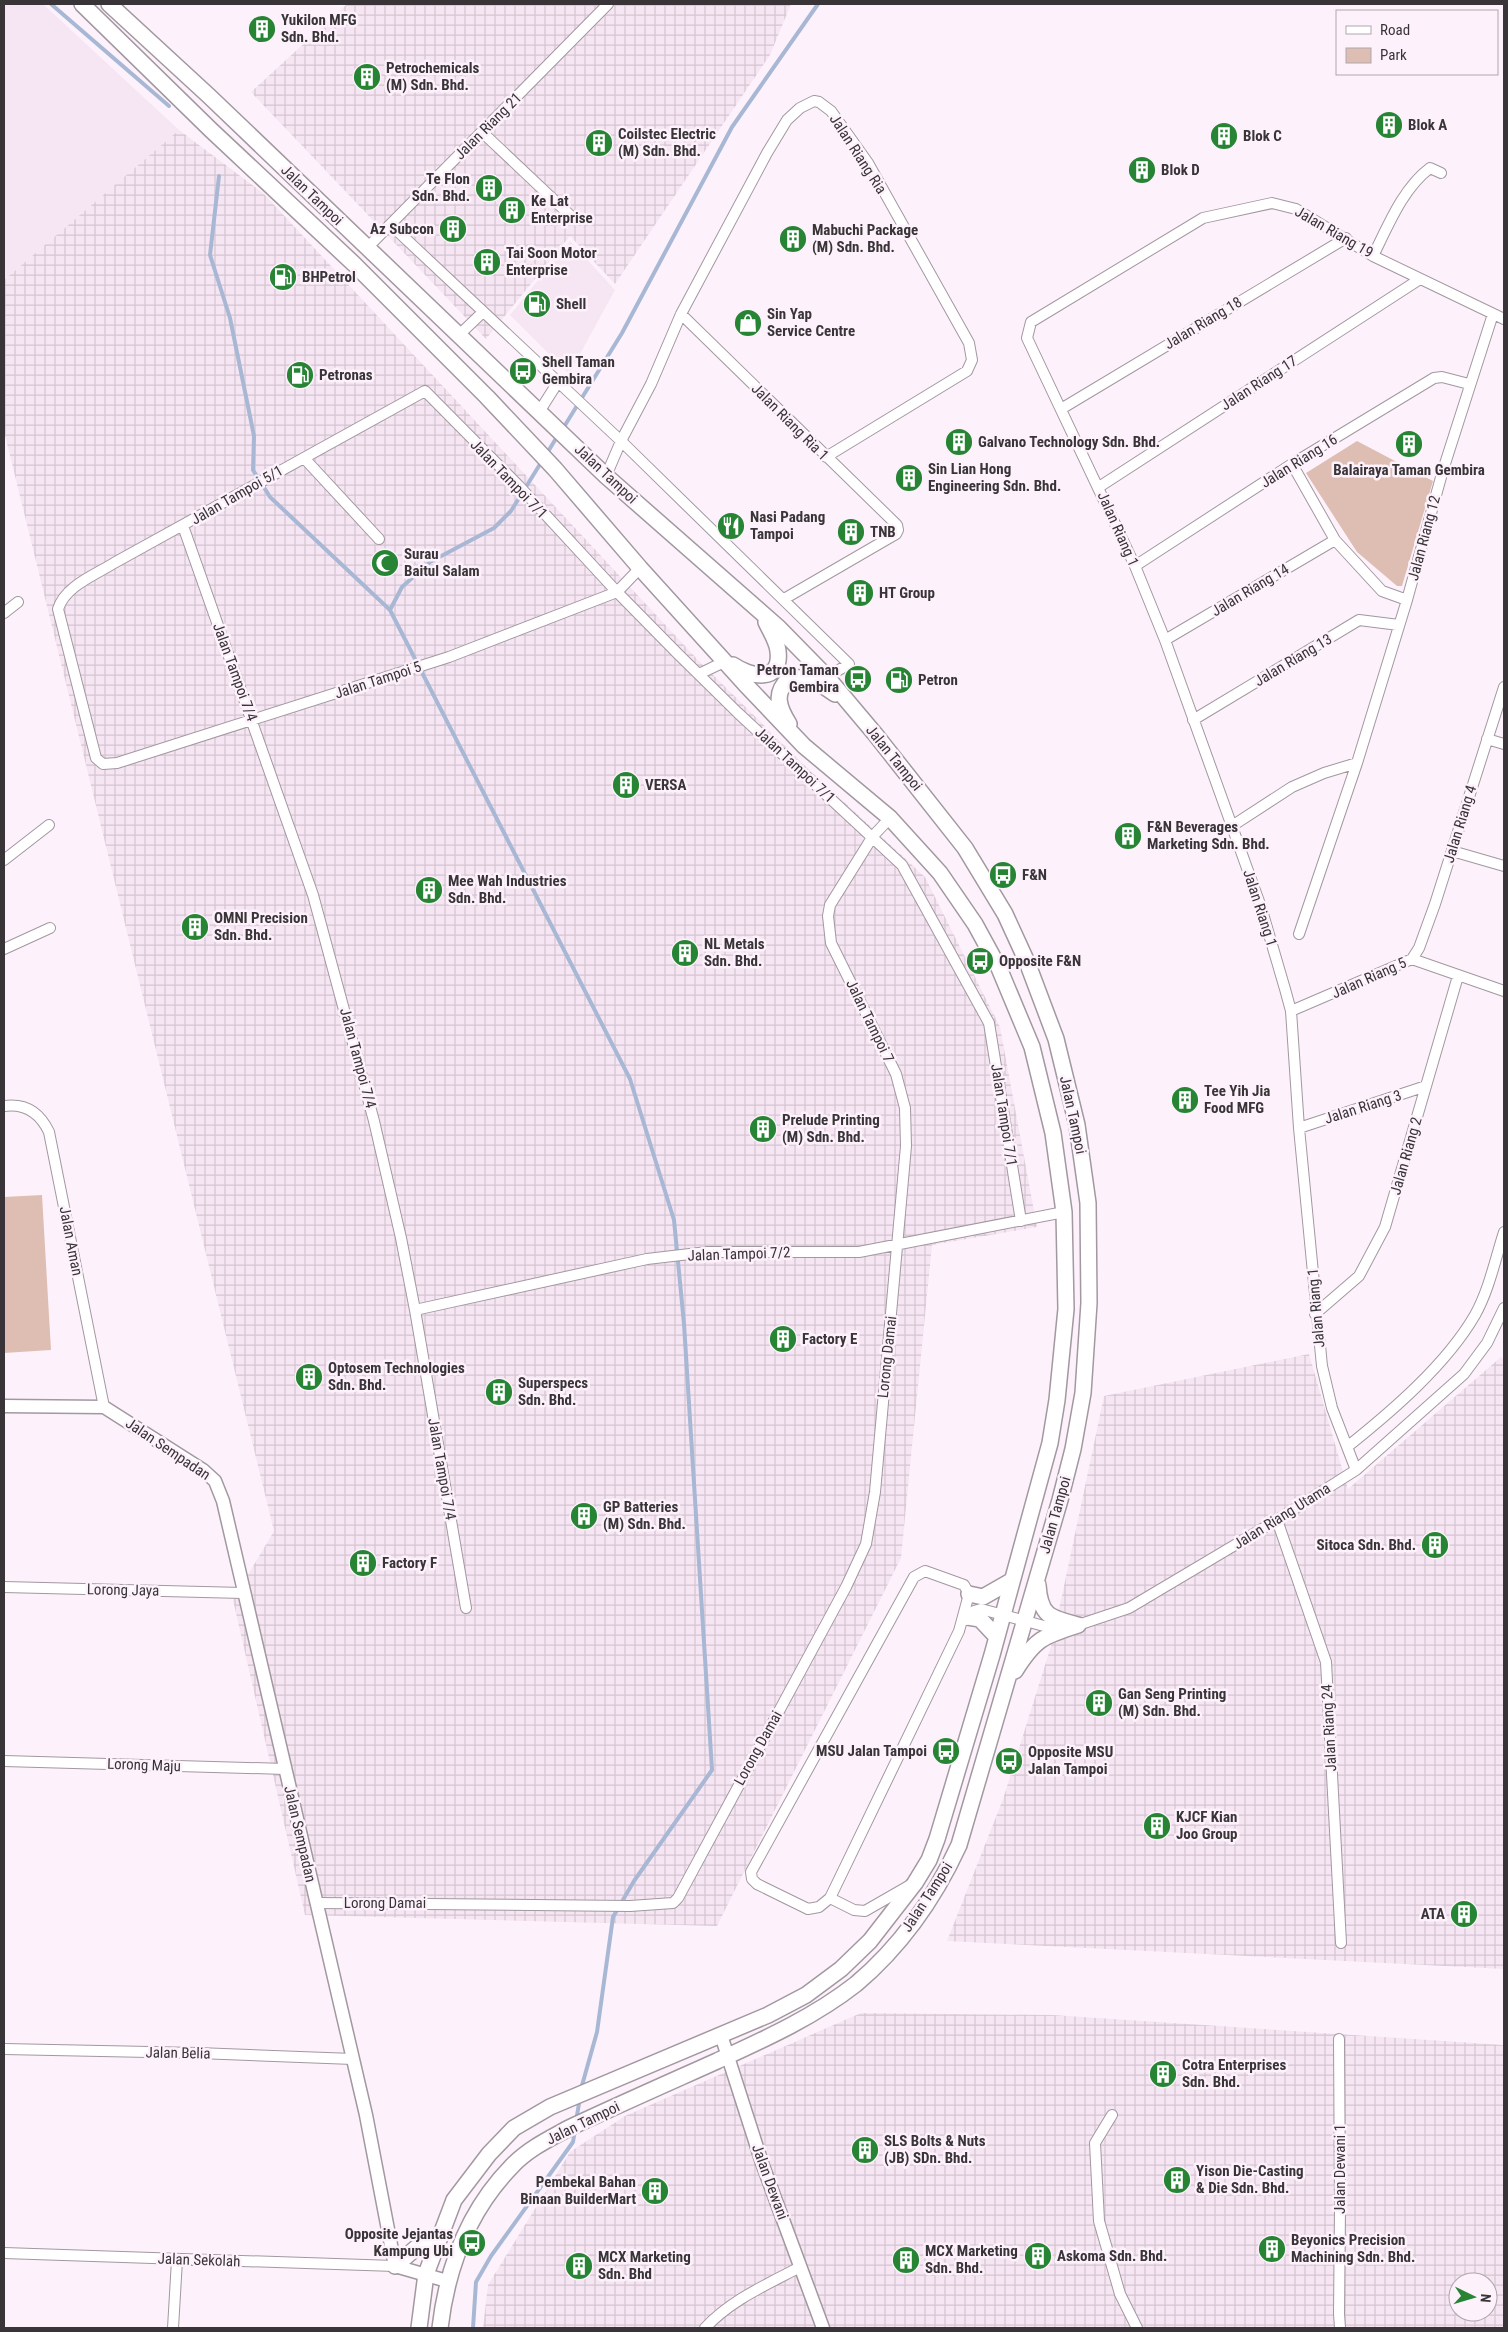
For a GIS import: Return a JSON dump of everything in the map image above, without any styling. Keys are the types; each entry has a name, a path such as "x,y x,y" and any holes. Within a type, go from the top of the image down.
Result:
{"main road":[{"name":"Jalan Tampoi","path":"82,4 211,130 354,264 481,391 555,468 721,659 804,746 890,818 940,873 975,924 999,968 1032,1047 1053,1132 1064,1212 1066,1309 1057,1400 1050,1443 996,1636 937,1839 929,1860 870,1941 841,1969 806,1995 768,2015 540,2112 514,2128 489,2154 454,2200 426,2274 419,2328"},
{"name":"Jalan Tampoi","path":"109,4 606,476 762,614 827,677 965,848 1005,914 1027,962 1056,1039 1077,1124 1088,1203 1089,1303 1083,1393 1073,1449 1008,1684 958,1845 945,1876 888,1954 856,1984 817,2011 779,2032 569,2128 538,2144 512,2165 487,2195 463,2240 447,2281 440,2328"},
{"path":"721,659 752,675 765,676 771,672 776,666 778,651 762,614"},
{"path":"804,746 781,711 778,700 780,691 789,679 802,677 810,679 822,685 852,707"},
{"path":"1038,1578 1039,1602 1047,1613 1058,1620 1078,1625"},
{"path":"969,1594 984,1597 1011,1580"},
{"path":"968,1617 980,1619 996,1636"},
{"path":"1008,1684 1031,1646 1050,1634 1078,1625"},
{"path":"395,2266 416,2248 439,2237"}],"street":[{"name":"Jalan Riang 21","path":"367,248 608,4"},
{"name":"Jalan Riang Ria","path":"606,476 621,441 651,384 681,314 786,120 800,108 814,101 823,104 831,111 868,163 969,343 972,360 967,371 826,456"},
{"path":"482,132 573,218"},
{"path":"1373,256 1402,200 1421,175 1430,168 1441,173"},
{"name":"Jalan Riang 19","path":"1032,322 1203,218 1260,205 1281,204 1296,209 1373,256 1504,319"},
{"path":"391,225 621,441 849,664 827,677"},
{"name":"Jalan Riang 18","path":"1061,409 1346,238"},
{"name":"Jalan Riang 17","path":"1099,487 1420,279"},
{"path":"459,335 483,312"},
{"name":"Jalan Riang Ria 1","path":"681,314 897,525 898,530 896,534 784,599"},
{"name":"Jalan Riang 12","path":"1299,934 1356,763 1407,600 1443,470 1493,314"},
{"name":"Jalan Riang 1","path":"1032,322 1027,338 1099,487 1166,640 1261,907 1291,1011 1315,1314 1322,1366 1332,1408 1356,1470"},
{"name":"Jalan Riang 16","path":"1135,566 1292,464 1434,378 1442,377 1470,384"},
{"path":"539,412 558,382"},
{"name":"Jalan Tampoi 5/1","path":"104,764 96,758 58,610 62,599 73,589 114,563 425,392"},
{"name":"Jalan Tampoi 7/1","path":"425,392 519,486 528,498 617,592 699,674 902,865 989,1022 1021,1221"},
{"path":"300,460 378,538"},
{"path":"1292,464 1335,540 1382,591 1407,600"},
{"name":"Jalan Tampoi 7/4","path":"183,526 297,845 333,966 374,1121 401,1238 415,1310 466,1608"},
{"name":"Jalan Riang 14","path":"1166,640 1335,540"},
{"name":"Jalan Tampoi 5","path":"104,764 117,763 392,677 431,663 617,592 640,568"},
{"path":"4,613 18,602"},
{"name":"Jalan Riang 13","path":"1193,720 1359,620 1399,625"},
{"path":"699,674 721,659"},
{"name":"Jalan Riang 4","path":"1412,959 1419,948 1452,851 1504,687"},
{"path":"1487,738 1504,744"},
{"path":"1232,826 1292,787 1324,773 1356,763"},
{"name":"Jalan Tampoi 7","path":"890,818 873,836 830,905 828,916 831,943 896,1074 905,1108 906,1146 898,1244"},
{"path":"4,860 49,826"},
{"path":"1452,851 1504,866"},
{"path":"4,949 50,928"},
{"name":"Jalan Riang 5","path":"1291,1011 1412,959 1504,991"},
{"name":"Jalan Riang 2","path":"1315,1314 1360,1276 1385,1227 1458,976"},
{"name":"Jalan Riang 3","path":"1299,1128 1426,1086"},
{"name":"Jalan Aman","path":"4,1106 12,1105 32,1111 43,1119 50,1132 104,1407"},
{"name":"Jalan Tampoi 7/2","path":"415,1310 647,1260 707,1252 859,1252 1064,1212"},
{"path":"1347,1447 1379,1422 1436,1367 1474,1316 1486,1290 1504,1232"},
{"name":"Lorong Damai","path":"317,1902 630,1906 673,1903 678,1898 866,1544 875,1492 898,1244"},
{"name":"Jalan Riang Utama","path":"968,1617 974,1611 981,1609 1044,1626 1078,1625 1129,1608 1278,1520 1356,1470 1464,1374 1487,1343 1504,1308"},
{"path":"4,1406 104,1407"},
{"name":"Jalan Sempadan","path":"104,1407 203,1470 215,1480 223,1501 353,2059 395,2266"},
{"name":"Jalan Riang 24","path":"1278,1520 1326,1662 1341,1943"},
{"path":"959,1631 969,1594 964,1585 925,1571 914,1576 751,1872 752,1879 757,1884 808,1908 819,1907 830,1898 959,1631 968,1617"},
{"name":"Lorong Jaya","path":"4,1587 243,1593"},
{"name":"Lorong Maju","path":"4,1761 285,1769"},
{"path":"830,1898 854,1910 865,1910 914,1883"},
{"name":"Jalan Dewani","path":"721,2035 762,2164 823,2328"},
{"name":"Jalan Dewani 1","path":"1339,2039 1340,2328"},
{"name":"Jalan Belia","path":"4,2049 198,2053 353,2059"},
{"path":"1112,2115 1095,2143 1100,2221 1120,2294 1137,2328"},
{"name":"Jalan Sekolah","path":"4,2253 395,2266"},
{"path":"173,2328 176,2260"},
{"path":"395,2266 447,2281"},
{"path":"704,2328 719,2313 746,2295 800,2267"}],"shaded area":[{"path":"4,4 43,4 179,130 4,280"},
{"path":"347,4 791,4 770,55 615,284 570,236 486,339 251,92"},
{"path":"179,130 263,193 698,660 802,763 925,877 1000,1027 1037,1227 932,1245 901,1558 717,1926 305,1915 233,1600 274,1531 4,431 4,280"},
{"path":"570,241 615,290 569,374 510,315"},
{"path":"1309,1354 1348,1489 1501,1357 1504,1359 1504,1969 947,1941 1003,1799 1052,1643 1104,1396"},
{"path":"861,2013 1052,2015 1504,2045 1504,2328 483,2328 488,2285 570,2152 625,2116"}],"green space":[{"path":"1357,441 1433,481 1402,586 1397,586 1357,552 1306,473"},
{"path":"42,1195 51,1350 4,1353 4,1197"}],"waterway":[{"path":"51,4 169,106"},
{"path":"562,430 622,333 732,127 818,4"},
{"path":"219,176 210,255 230,318 254,436 253,470 270,497 390,610 630,1079 674,1220 684,1324 712,1770 634,1881 613,1917 597,2032 581,2089"},
{"path":"546,455 558,435"},
{"path":"390,610 402,587 430,562 494,528 511,511 542,461"},
{"path":"576,2121 580,2098"},
{"path":"473,2328 476,2282 491,2256 573,2142 575,2130"}],"place":[{"name":"Yukilon MFG Sdn. Bhd.","path":"262,29"},
{"name":"Petrochemicals (M) Sdn. Bhd.","path":"367,77"},
{"name":"Blok A","path":"1389,125"},
{"name":"Blok C","path":"1224,136"},
{"name":"Coilstec Electric (M) Sdn. Bhd.","path":"599,143"},
{"name":"Blok D","path":"1142,170"},
{"name":"Te Flon Sdn. Bhd.","path":"489,188"},
{"name":"Ke Lat Enterprise","path":"512,210"},
{"name":"Az Subcon","path":"453,229"},
{"name":"Mabuchi Package (M) Sdn. Bhd.","path":"793,239"},
{"name":"Tai Soon Motor Enterprise","path":"487,262"},
{"name":"BHPetrol","path":"283,277"},
{"name":"Shell","path":"537,304"},
{"name":"Sin Yap Service Centre","path":"748,323"},
{"name":"Shell Taman Gembira","path":"523,371"},
{"name":"Petronas","path":"300,375"},
{"name":"Galvano Technology Sdn. Bhd.","path":"959,442"},
{"name":"Balairaya Taman Gembira","path":"1409,444"},
{"name":"Sin Lian Hong Engineering Sdn. Bhd.","path":"909,478"},
{"name":"Nasi Padang Tampoi","path":"731,526"},
{"name":"TNB","path":"851,532"},
{"name":"Surau Baitul Salam","path":"385,563"},
{"name":"HT Group","path":"860,593"},
{"name":"Petron Taman Gembira","path":"858,679"},
{"name":"Petron","path":"899,680"},
{"name":"VERSA","path":"626,785"},
{"name":"F&N Beverages Marketing Sdn. Bhd.","path":"1128,836"},
{"name":"F&N","path":"1003,875"},
{"name":"Mee Wah Industries Sdn. Bhd.","path":"429,890"},
{"name":"OMNI Precision Sdn. Bhd.","path":"195,927"},
{"name":"NL Metals Sdn. Bhd.","path":"685,953"},
{"name":"Opposite F&N","path":"980,961"},
{"name":"Tee Yih Jia Food MFG","path":"1185,1100"},
{"name":"Prelude Printing (M) Sdn. Bhd.","path":"763,1129"},
{"name":"Factory E","path":"783,1339"},
{"name":"Optosem Technologies Sdn. Bhd.","path":"309,1377"},
{"name":"Superspecs Sdn. Bhd.","path":"499,1392"},
{"name":"GP Batteries (M) Sdn. Bhd.","path":"584,1516"},
{"name":"Sitoca Sdn. Bhd.","path":"1435,1545"},
{"name":"Factory F","path":"363,1563"},
{"name":"Gan Seng Printing (M) Sdn. Bhd.","path":"1099,1703"},
{"name":"MSU Jalan Tampoi","path":"946,1751"},
{"name":"Opposite MSU Jalan Tampoi","path":"1009,1761"},
{"name":"KJCF Kian Joo Group","path":"1157,1826"},
{"name":"ATA","path":"1464,1914"},
{"name":"Cotra Enterprises Sdn. Bhd.","path":"1163,2074"},
{"name":"SLS Bolts & Nuts (JB) SDn. Bhd.","path":"865,2150"},
{"name":"Yison Die-Casting & Die Sdn. Bhd.","path":"1177,2180"},
{"name":"Pembekal Bahan Binaan BuilderMart","path":"655,2191"},
{"name":"Opposite Jejantas Kampung Ubi","path":"472,2243"},
{"name":"Beyonics Precision Machining Sdn. Bhd.","path":"1272,2249"},
{"name":"Askoma Sdn. Bhd.","path":"1038,2256"},
{"name":"MCX Marketing Sdn. Bhd.","path":"906,2260"},
{"name":"MCX Marketing Sdn. Bhd","path":"579,2266"}]}
